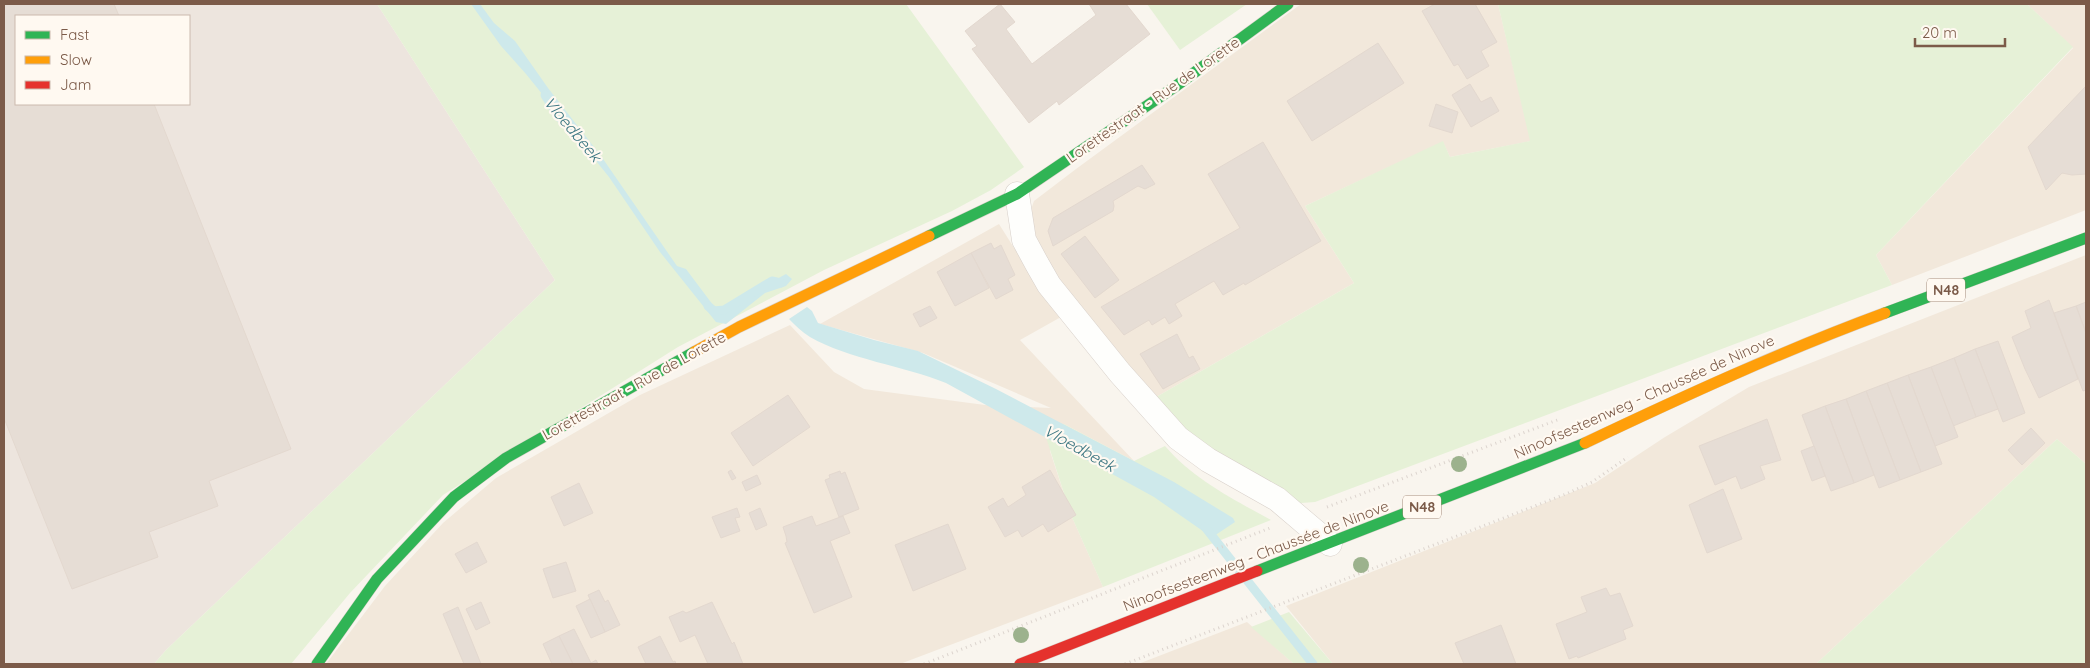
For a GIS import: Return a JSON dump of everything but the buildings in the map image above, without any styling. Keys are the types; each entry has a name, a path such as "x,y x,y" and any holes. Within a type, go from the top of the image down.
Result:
{"street":[{"name":"Lorettestraat - Rue de Lorette","path":"317,664 377,579 454,497 506,458 740,327 1017,194 1176,86 1288,4"},
{"path":"1017,194 1024,240 1049,284 1120,373 1178,438 1208,460 1277,499 1330,544"},
{"name":"Ninoofsesteenweg - Chaussée de Ninove","path":"1020,664 1582,444 1723,378 1807,342 2086,238"}],"path":[{"path":"924,664 1243,538"},
{"path":"1125,664 1284,602"}],"shaded area":[{"path":"4,4 377,4 555,280 166,650 154,664 4,664"},
{"path":"1301,4 1498,4 1531,141 1450,157 1443,142 1305,206 1354,283 1151,400 1034,245 1027,221 1034,201"},
{"path":"2027,4 2086,4 2086,210 1892,285 1876,255 2073,48"},
{"path":"999,224 1036,283 1061,317 1020,340 1134,461 1064,424 1050,451 1071,515 1103,587 900,664 326,664 385,586 443,523 496,478 640,395 790,325 834,372 864,389 985,405 1051,408 923,353 820,324"},
{"path":"2086,255 2086,464 2057,439 1816,664 1333,664 1286,606 1595,483 1665,437 1749,387"},
{"path":"1247,622 1294,664 1138,664"}],"green space":[{"path":"377,4 906,4 1024,167 991,190 952,211 824,270 678,347 443,495 350,593 291,664 154,664 166,650 555,280"},
{"path":"1147,4 1247,4 1180,50"},
{"path":"1498,4 2027,4 2073,47 1876,255 1892,285 1315,502 1301,503 1285,498 1189,439 1151,400 1354,283 1305,206 1443,141 1450,157 1530,141"},
{"path":"1064,424 1134,461 1165,446 1188,469 1228,496 1271,520 1103,587 1071,515 1042,425"},
{"path":"2057,439 2086,464 2086,664 1816,664"},
{"path":"1289,612 1333,664 1294,664 1251,627"}],"water":[{"path":"471,4 480,4 494,23 515,41 548,88 601,156 677,266 686,269 719,313 731,308 786,274 792,279 786,286 765,293 726,324 716,322 660,252 609,177 501,46"},
{"path":"807,307 812,311 818,323 918,351 996,389 1174,482 1233,518 1235,522 1217,534 1210,536 1154,497 946,383 825,345 807,335 789,319"}],"waterway":[{"name":"Vloedbeek","path":"545,95 559,117 574,131"},
{"name":"Vloedbeek","path":"708,306 714,311 724,310 772,281 781,283"},
{"name":"Vloedbeek","path":"1205,527 1313,664"}],"traffic: fast":[{"path":"929,236 1017,194 1176,86 1288,4"},
{"path":"1885,313 2086,238"},
{"path":"317,664 377,579 454,497 506,458 694,352"},
{"path":"1257,571 1585,443"}],"traffic: slow":[{"path":"694,352 739,327 929,236"},
{"path":"1585,443 1734,375 1885,313"}],"traffic: jam":[{"path":"1020,664 1257,571"}]}
